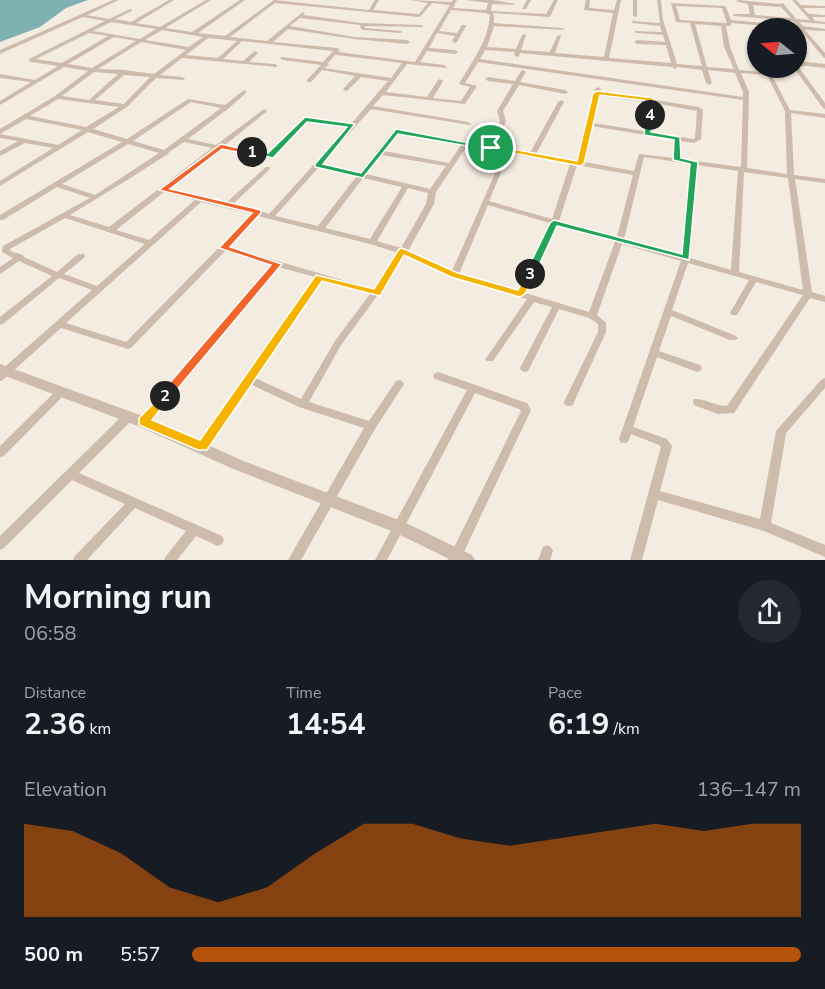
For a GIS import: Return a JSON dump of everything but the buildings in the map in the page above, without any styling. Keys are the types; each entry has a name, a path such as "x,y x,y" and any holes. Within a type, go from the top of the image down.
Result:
{"street":[{"path":"0,52 117,0"},
{"path":"131,24 172,0"},
{"path":"0,132 57,97 94,70 209,0"},
{"path":"194,34 243,0"},
{"path":"303,6 310,0"},
{"path":"336,9 342,0"},
{"path":"370,12 377,0"},
{"path":"412,0 452,4 488,12 548,16 556,0"},
{"path":"468,0 513,4"},
{"path":"524,8 529,0"},
{"path":"588,0 586,9 616,12"},
{"path":"606,60 620,0 635,1 635,16"},
{"path":"772,0 795,18"},
{"path":"794,0 814,22"},
{"path":"227,37 276,1 310,7 421,16 431,2"},
{"path":"488,12 491,1"},
{"path":"659,1 662,25 675,67"},
{"path":"737,1 778,3"},
{"path":"750,3 753,16"},
{"path":"778,3 783,18"},
{"path":"417,63 452,4"},
{"path":"735,273 746,95 727,47 729,23 724,7 674,4 677,21 693,23 729,23 747,24"},
{"path":"799,6 825,7"},
{"path":"269,42 310,7"},
{"path":"130,10 31,60 94,70 182,79"},
{"path":"382,93 463,103 474,86 462,84 485,48 492,24 492,15 488,12"},
{"path":"735,15 773,18"},
{"path":"808,15 825,16"},
{"path":"85,16 207,36 296,44 337,50 337,53 444,67"},
{"path":"299,16 415,28"},
{"path":"807,21 825,23"},
{"path":"633,22 662,25"},
{"path":"693,23 710,83"},
{"path":"362,24 363,29 400,32"},
{"path":"492,24 562,29"},
{"path":"455,41 464,26"},
{"path":"287,27 354,38 407,42"},
{"path":"807,28 825,30"},
{"path":"87,31 190,49"},
{"path":"437,32 458,35"},
{"path":"636,32 665,34"},
{"path":"807,32 823,49 825,56"},
{"path":"518,54 524,35"},
{"path":"0,104 62,64 112,36"},
{"path":"0,184 57,147 90,130 125,106 155,76 207,36"},
{"path":"552,54 559,36"},
{"path":"219,60 242,39"},
{"path":"638,42 668,44"},
{"path":"269,72 296,44"},
{"path":"485,48 518,54 552,54 747,73"},
{"path":"426,49 455,52"},
{"path":"245,62 255,53"},
{"path":"309,81 337,53"},
{"path":"181,56 275,66"},
{"path":"282,58 392,80"},
{"path":"478,60 746,95"},
{"path":"272,215 382,93 406,62"},
{"path":"807,65 825,66"},
{"path":"90,102 124,72"},
{"path":"491,148 503,121 500,111 523,72"},
{"path":"346,89 358,75"},
{"path":"0,76 34,81"},
{"path":"698,402 722,411 730,410 808,294 791,176 788,111 771,78"},
{"path":"805,78 825,107"},
{"path":"488,79 565,92"},
{"path":"429,99 440,81"},
{"path":"520,294 554,223 577,163 597,91 693,106 700,110 698,139 678,139 589,124"},
{"path":"98,289 57,275 6,252 6,248 65,216 166,153 244,92"},
{"path":"57,97 125,106"},
{"path":"0,218 128,141 190,100 226,107"},
{"path":"647,133 652,100"},
{"path":"532,156 561,102"},
{"path":"368,107 468,124"},
{"path":"111,230 264,111"},
{"path":"788,111 825,116"},
{"path":"25,117 90,130 166,153"},
{"path":"185,140 270,156 305,120 352,126"},
{"path":"321,228 396,131 637,174"},
{"path":"0,136 57,147"},
{"path":"677,160 678,139"},
{"path":"0,154 22,142"},
{"path":"303,404 338,343 376,293 430,204 432,192 465,144"},
{"path":"378,152 449,165"},
{"path":"592,316 620,239 641,154 825,181"},
{"path":"636,560 667,446 663,442 626,434 686,258 694,162"},
{"path":"454,275 502,163"},
{"path":"317,165 432,192"},
{"path":"228,205 268,168"},
{"path":"56,184 95,197"},
{"path":"372,242 406,186"},
{"path":"164,190 272,215 372,242 402,251 454,275 592,316 602,323 602,332 569,402"},
{"path":"2,372 200,199"},
{"path":"485,202 825,299"},
{"path":"59,324 128,346 258,212"},
{"path":"65,216 151,243"},
{"path":"224,248 376,293"},
{"path":"0,322 81,256"},
{"path":"0,271 20,257"},
{"path":"143,422 277,264"},
{"path":"202,447 319,277"},
{"path":"734,313 754,278"},
{"path":"490,359 532,298"},
{"path":"525,368 557,305"},
{"path":"669,312 734,338"},
{"path":"655,353 697,368"},
{"path":"2,372 62,391 143,422 236,464 399,527 459,558 526,412 523,406 438,376"},
{"path":"250,380 303,404 371,426"},
{"path":"765,526 781,431 825,382"},
{"path":"294,560 330,501 371,426 399,384"},
{"path":"381,560 472,389"},
{"path":"0,453 62,391"},
{"path":"0,544 128,417"},
{"path":"71,474 218,540"},
{"path":"653,494 765,526 825,551"},
{"path":"79,560 133,503"},
{"path":"170,560 194,530"}],"water":[{"path":"0,0 88,0 66,8 40,27 0,42"}],"route":[{"path":"597,93 652,100 647,133 678,139 677,160 694,162 686,258 554,223 520,294 454,275 402,251 397,263 376,293 319,277 202,447 143,422 277,264 224,248 258,212 164,190 221,146 270,156 305,120 352,126 317,165 363,176 378,152 396,131 491,148 580,164 597,93"}]}
